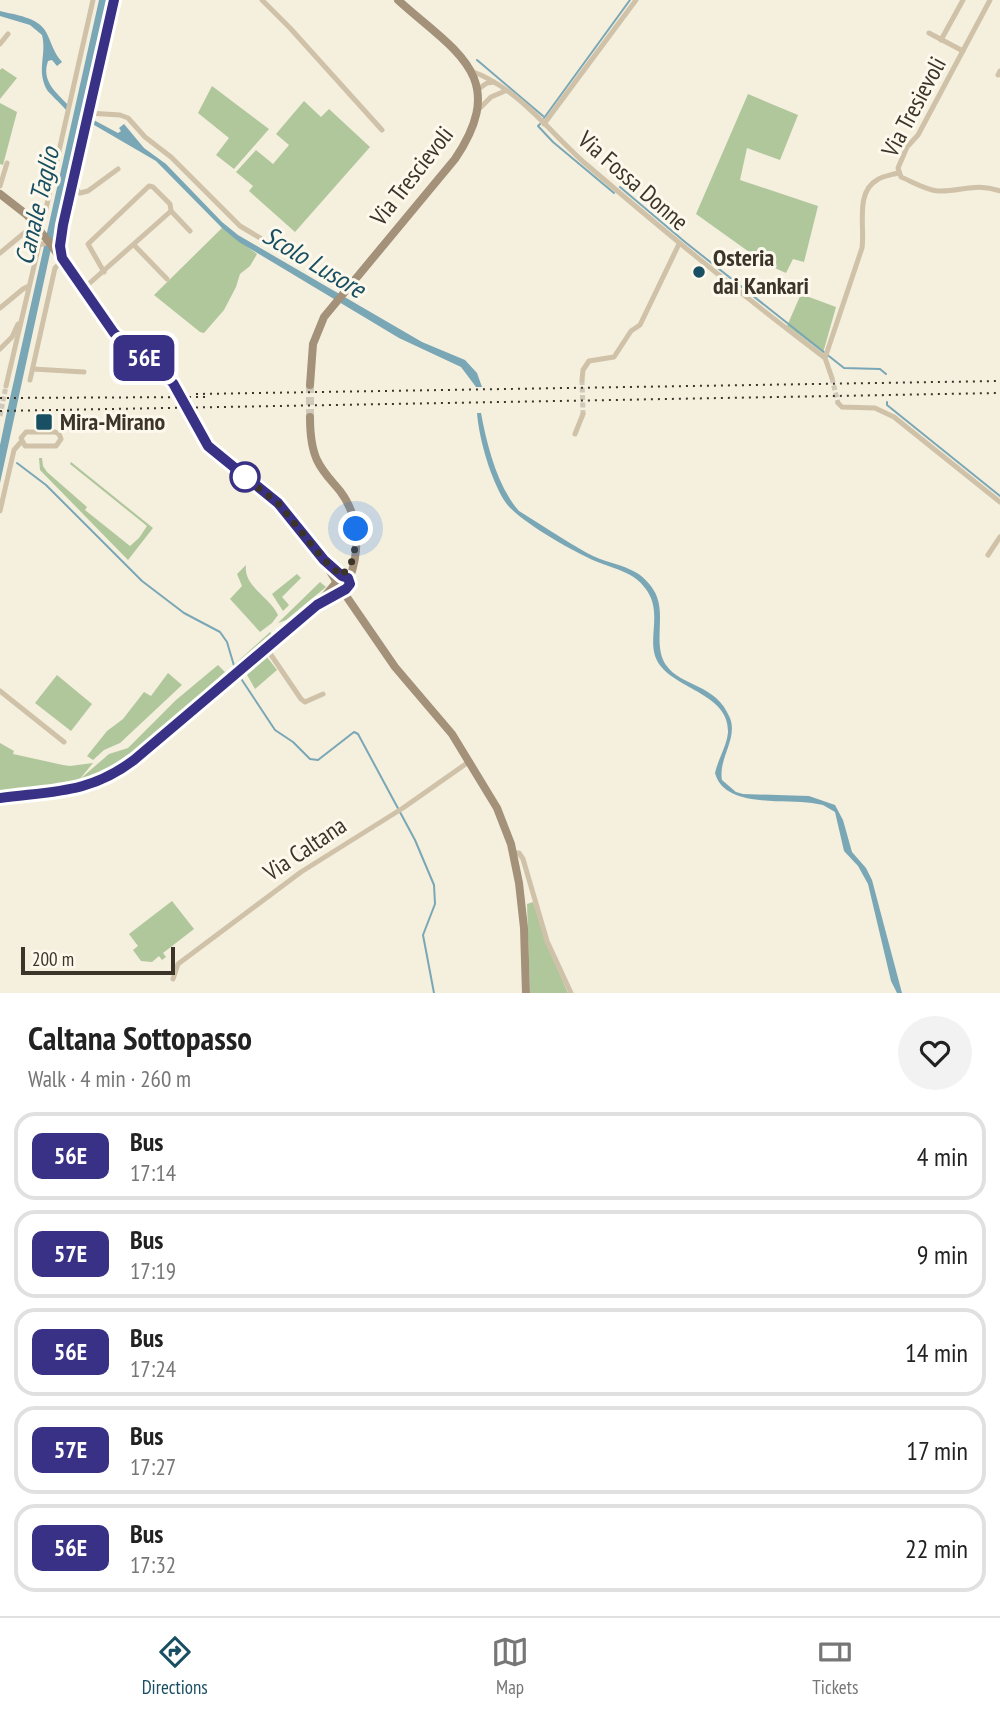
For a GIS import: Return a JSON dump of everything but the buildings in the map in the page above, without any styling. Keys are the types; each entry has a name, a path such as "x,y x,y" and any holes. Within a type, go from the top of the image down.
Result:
{"main road":[{"path":"55,239 74,178 114,0"},
{"name":"Via Trescievoli","path":"310,385 313,344 324,317 454,159 470,134 477,111 477,90 471,71 458,51 398,0"},
{"path":"0,194 55,239 63,259 114,333 169,378 176,387"},
{"path":"0,798 73,790 109,778 245,668 342,583 354,558 355,521 344,497 316,459 311,439 310,417"},
{"path":"194,420 208,446 278,503 342,583 396,667 432,709 470,761 497,808 514,853 524,928 526,993"}],"street":[{"path":"0,253 38,227 45,213 93,0"},
{"path":"262,0 382,130"},
{"path":"544,124 636,0"},
{"path":"941,40 963,0"},
{"name":"Via Tresievoli","path":"990,0 918,135 903,154 898,173 919,185 940,191 974,186 1000,191"},
{"path":"929,33 963,51"},
{"path":"0,44 8,34"},
{"name":"Via Fossa Donne","path":"471,71 494,82 522,102 570,150 679,244 827,354"},
{"path":"477,90 494,82"},
{"path":"477,90 494,95"},
{"path":"477,111 494,95 505,92"},
{"path":"88,113 128,118 240,226 277,248"},
{"path":"0,186 7,163"},
{"path":"74,178 80,193 88,191 118,169"},
{"path":"832,378 827,354 862,248 862,203 869,187 876,180 898,173"},
{"path":"104,272 88,248 90,242 149,186 170,204 170,211 190,231"},
{"path":"83,289 170,211"},
{"path":"6,386 39,245 55,239"},
{"path":"582,380 583,370 589,361 614,357 631,331 640,325 679,244"},
{"path":"134,245 167,279"},
{"path":"30,380 55,268 63,259"},
{"path":"0,308 29,286"},
{"path":"0,349 12,337 21,322"},
{"path":"33,369 84,372"},
{"path":"838,404 842,407 876,408 894,416 1000,502"},
{"path":"575,434 583,414"},
{"path":"0,511 14,450 21,442 22,435 28,432 55,432 61,439 59,444 53,446 28,446 21,442"},
{"path":"988,555 1000,537"},
{"path":"267,649 301,699 305,702 323,694"},
{"path":"0,691 64,742"},
{"name":"Via Caltana","path":"175,974 182,961 301,872 403,808 470,761"},
{"path":"514,853 519,853 523,859 547,941 571,993"}],"green space":[{"path":"2,68 17,78 0,99 0,70"},
{"path":"212,86 269,129 234,169 216,155 229,138 198,113"},
{"path":"748,94 798,115 780,160 747,148 740,180 818,206 804,262 793,259 786,273 766,264 696,214"},
{"path":"304,101 321,117 329,109 370,147 295,232 249,191 253,186 236,172 256,150 273,164 289,145 276,134"},
{"path":"0,103 17,112 3,165 0,164"},
{"path":"222,228 257,254 250,266 240,274 224,310 204,333 154,295"},
{"path":"801,294 836,307 823,353 787,326"},
{"path":"39,458 42,458 47,472 87,507 85,510 130,546 147,526 70,464 71,462 153,528 128,560 40,470"},
{"path":"246,565 249,579 278,615 260,632 230,599 242,586 237,574"},
{"path":"297,574 301,578 282,597 289,605 283,611 272,594"},
{"path":"320,582 326,587 286,620 278,623"},
{"path":"270,632 272,634 241,664 235,664"},
{"path":"267,657 277,670 255,689 246,673"},
{"path":"218,665 225,672 121,764 107,772 77,782 0,792 0,743 14,751 13,754 63,765 93,763 79,780 109,754 128,748 176,700"},
{"path":"168,673 182,685 120,743 104,750 93,760 87,756 107,731 123,719 144,692 151,696"},
{"path":"57,675 92,704 71,731 35,703"},
{"path":"172,901 194,929 163,953 166,957 162,960 159,956 152,962 141,961 133,950 138,946 129,934"},
{"path":"533,902 548,947 568,993 530,993 527,904"}],"water":[{"path":"99,0 108,0 0,483 0,445"},
{"path":"0,11 32,20 46,32 62,62 57,66 52,60 48,61 46,74 51,86 68,105 66,110 48,91 42,76 42,35 30,25 0,16"},
{"path":"90,118 118,133 124,124 144,148 166,164 238,235 422,342 465,360 477,373 482,387 476,387 461,367 399,338 239,242 156,161 89,122"},
{"path":"477,413 481,413 499,477 519,511 587,553 637,573 654,590 660,614 660,649 666,665 680,678 716,698 730,718 732,734 723,764 722,780 736,792 743,794 809,796 835,805 843,820 852,852 872,880 902,993 897,993 891,981 868,884 858,866 844,851 835,812 823,805 812,803 742,797 721,784 715,773 727,737 726,719 711,701 667,673 659,664 653,646 654,607 645,588 629,574 595,561 534,527 506,503 491,472"}],"waterway":[{"path":"544,118 630,0"},
{"path":"477,60 543,116"},
{"path":"540,124 538,126 553,142 614,193"},
{"path":"620,187 844,368 880,369 886,374"},
{"path":"887,402 887,405 1000,496"},
{"path":"17,463 46,485 142,581 184,613 220,632 227,642 235,669"},
{"path":"238,674 275,730 293,742 310,759 318,760 354,732 358,734 415,840 434,885 435,904 423,935 434,993"}],"tunnel":[{"path":"832,378 838,403"},
{"path":"582,380 583,414"},
{"path":"310,385 310,417"},
{"path":"0,416 6,386"},
{"path":"175,387 193,420"}],"railway":[{"path":"196,394 1000,381"},
{"path":"0,411 1000,393"},
{"path":"0,398 206,397"}],"bus line":[{"name":"56E","path":"0,798 66,791 109,778 245,668 317,605 350,584 348,578 324,560 278,503 208,446 173,383 109,328 62,258 60,246 63,225 114,0"}],"place":[{"name":"Osteria dai Kankari","path":"699,272"},
{"name":"Mira-Mirano","path":"44,422"}],"route":[{"path":"245,477 242,475 278,503 324,560 342,576 354,558 356,529"}],"water label":[{"name":"Canale Taglio","path":"37,206"},
{"name":"Scolo Lusore","path":"314,262"}]}
